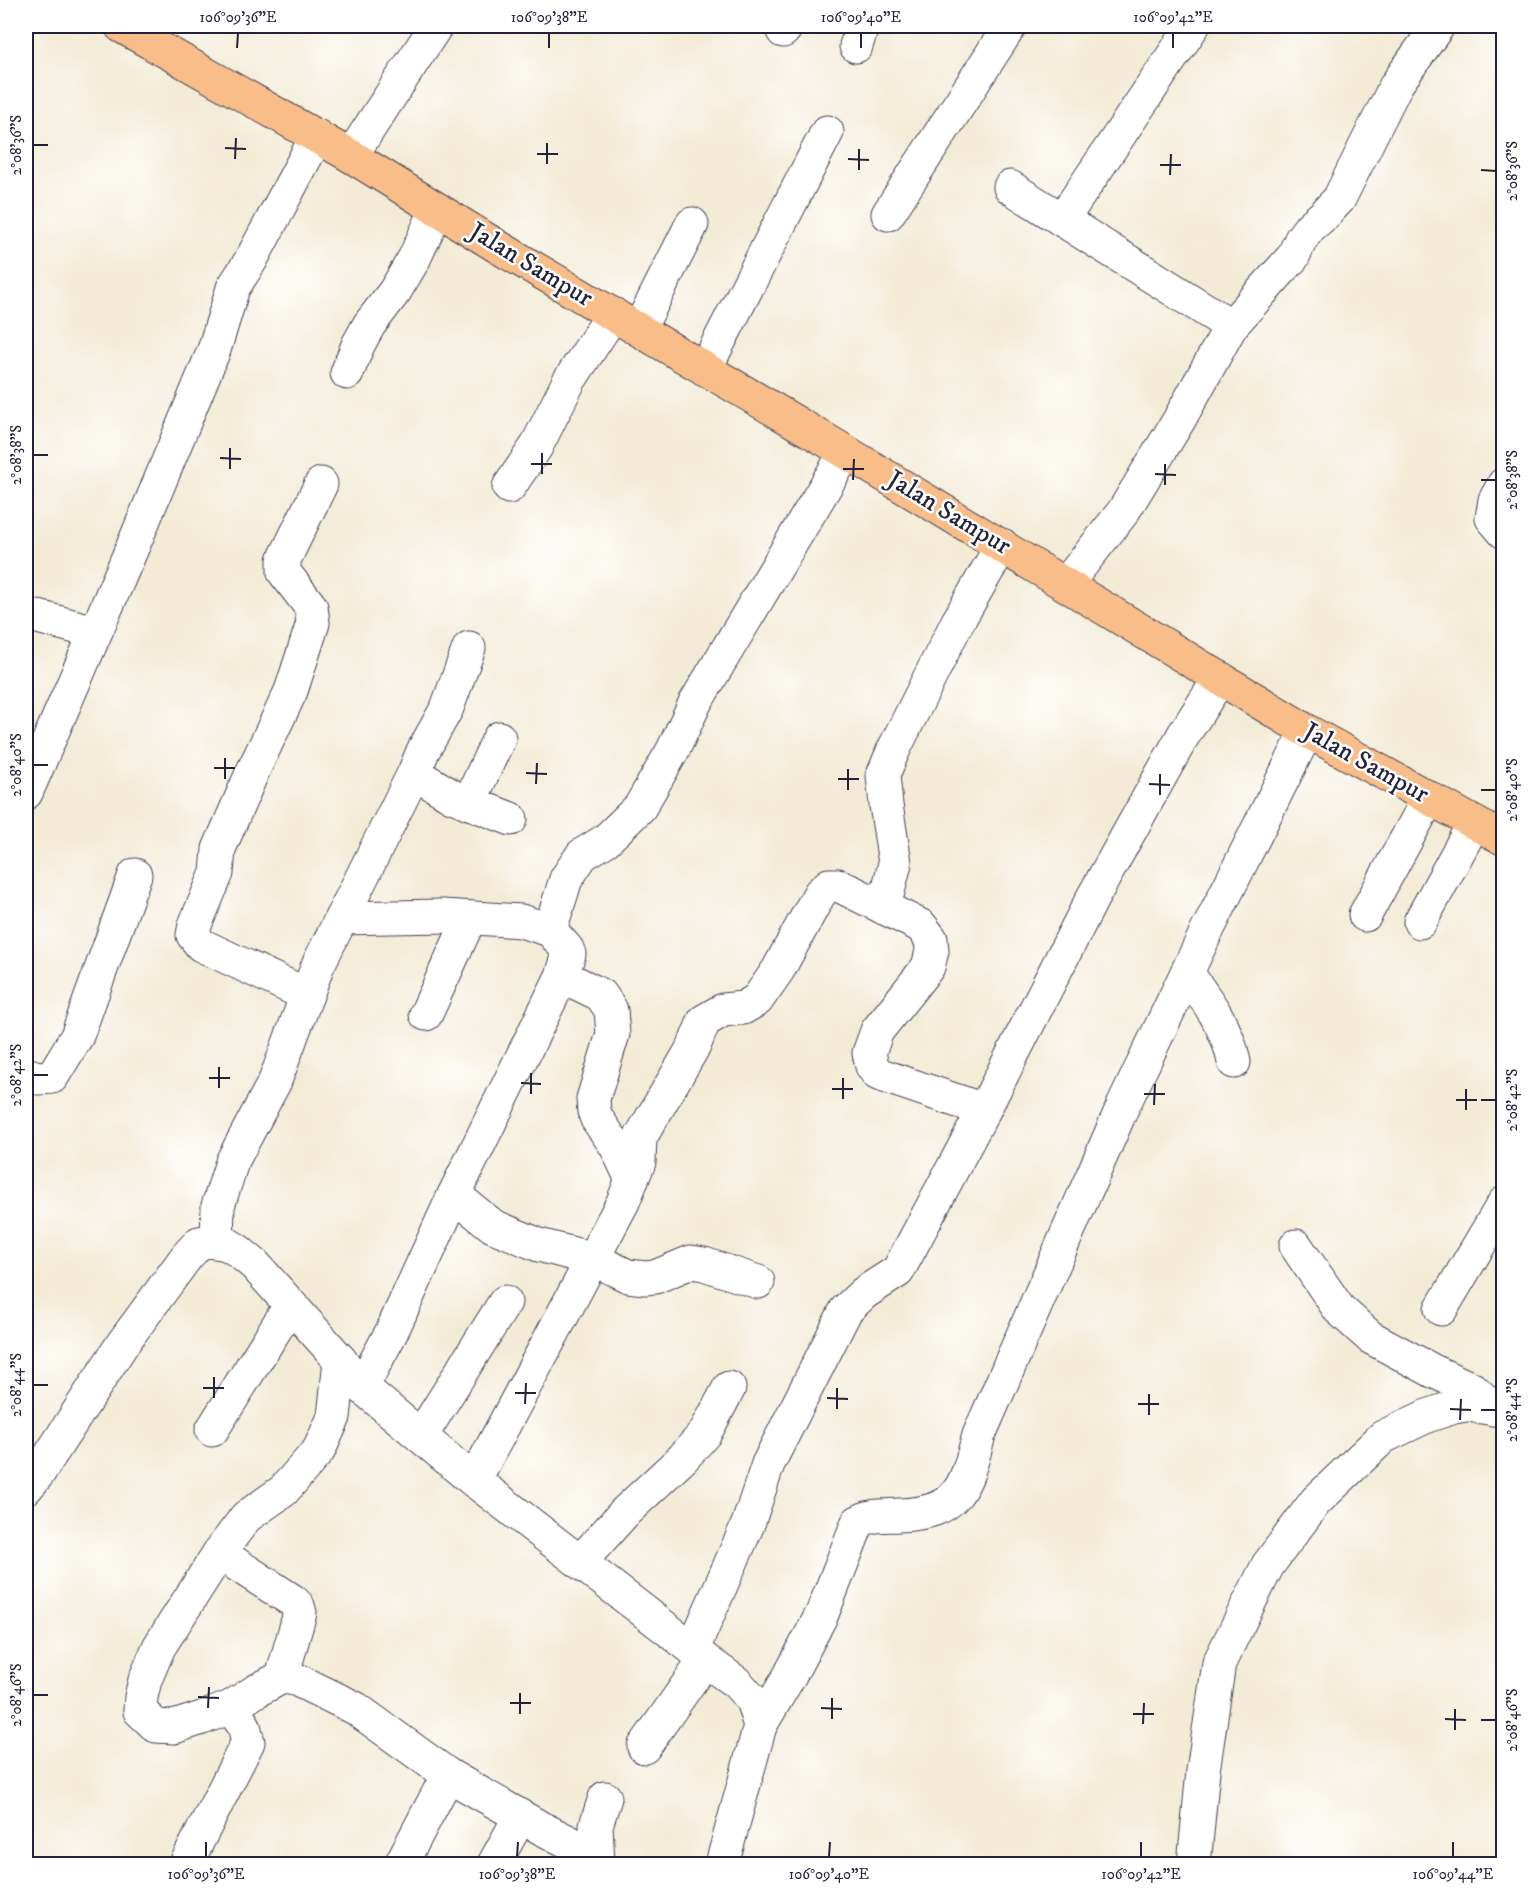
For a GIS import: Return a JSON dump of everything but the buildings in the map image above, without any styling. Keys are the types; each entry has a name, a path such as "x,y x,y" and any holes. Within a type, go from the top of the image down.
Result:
{"main road":[{"name":"Jalan Sampur","path":"121,26 351,156 1307,731 1503,839"}],"street":[{"path":"351,156 435,26"},
{"path":"888,214 1010,26"},
{"path":"1062,220 1193,26"},
{"path":"1066,584 1123,512 1179,420 1231,326 1293,257 1301,239 1310,227 1339,199 1396,86 1438,26"},
{"path":"705,369 827,132"},
{"path":"26,793 214,350 233,288 251,260 310,133"},
{"path":"1010,188 1231,326"},
{"path":"347,373 369,325 395,291 414,259 436,209"},
{"path":"509,487 536,447 569,381 626,322 692,224"},
{"path":"550,930 566,879 582,855 606,840 640,807 674,750 695,703 846,452"},
{"path":"307,995 201,945 193,935 217,873 219,849 291,691 313,623 311,606 284,572 284,560 321,484"},
{"path":"1503,484 1495,500 1492,518 1503,532"},
{"path":"884,908 895,863 884,775 893,751 957,623 1002,546"},
{"path":"26,617 38,617 95,632"},
{"path":"217,1241 218,1206 232,1162 275,1081 318,965 423,751 447,708 469,648"},
{"path":"644,1747 699,1654 768,1464 846,1310 864,1293 898,1271 984,1110 1092,898 1184,734 1220,678"},
{"path":"722,1864 760,1726 822,1614 858,1522 867,1517 932,1512 950,1502 968,1475 979,1435 1124,1106 1307,731"},
{"path":"469,803 499,738"},
{"path":"414,773 452,796 511,819"},
{"path":"1365,915 1429,798"},
{"path":"1420,922 1474,823"},
{"path":"26,1074 38,1078 52,1077 77,1036 135,875"},
{"path":"474,1481 623,1202 639,1162 640,1138 694,1046 704,1021 723,1010 743,1008 757,1000 778,970 820,893 829,885 838,885 921,926 931,939 932,951 928,967 877,1031 868,1053 872,1066 878,1074 984,1110"},
{"path":"341,918 443,916 521,921 550,930 569,954 562,976 454,1195 392,1331 362,1387"},
{"path":"426,1014 470,918"},
{"path":"1187,973 1214,1009 1227,1037 1234,1062"},
{"path":"562,976 601,995 611,1010 613,1034 593,1099 594,1111 616,1146 632,1180"},
{"path":"454,1195 493,1226 539,1245 593,1259 628,1276 655,1278 692,1263 704,1264 758,1282"},
{"path":"1441,1309 1503,1203"},
{"path":"26,1488 38,1474 123,1344 187,1256 199,1243 217,1241 227,1244 248,1259 362,1387 474,1481 737,1683 752,1700 760,1726"},
{"path":"1296,1246 1339,1310 1370,1337 1474,1390 1498,1409"},
{"path":"421,1436 505,1302"},
{"path":"212,1430 290,1306"},
{"path":"340,1360 334,1417 319,1450 283,1491 246,1517 219,1553 159,1647 145,1680 140,1711 156,1726 174,1726 231,1707 256,1690 282,1677 295,1679 355,1708 448,1775 598,1860"},
{"path":"580,1562 626,1511 683,1458 705,1433 729,1388"},
{"path":"1194,1864 1203,1771 1219,1663 1268,1565 1316,1501 1383,1437 1427,1416 1454,1407 1498,1409"},
{"path":"219,1553 298,1606 300,1613 282,1677"},
{"path":"186,1864 248,1742 244,1726 231,1707"},
{"path":"401,1864 448,1775"},
{"path":"598,1860 596,1825 605,1798"},
{"path":"494,1864 520,1817"}]}
